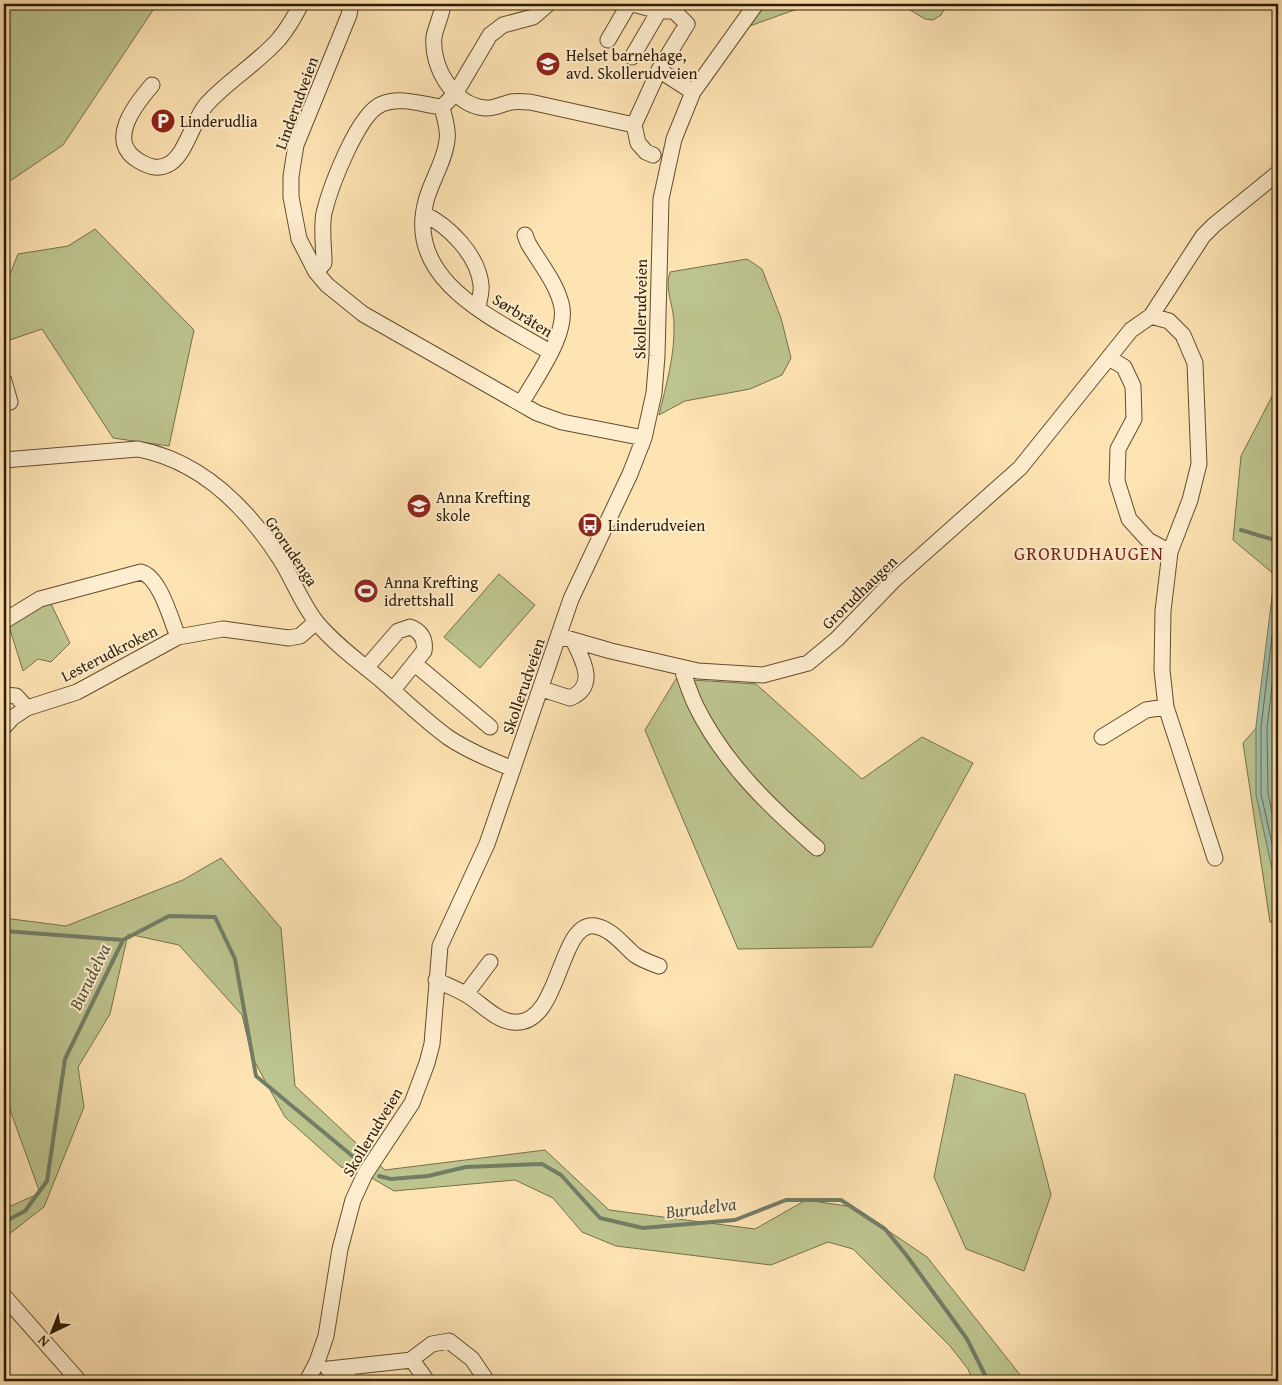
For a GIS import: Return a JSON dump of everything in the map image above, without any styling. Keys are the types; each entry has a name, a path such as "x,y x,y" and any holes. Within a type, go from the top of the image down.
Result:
{"street":[{"path":"152,85 132,113 122,135 124,148 132,157 156,168 169,165 206,105 279,39 301,4"},
{"name":"Linderudveien","path":"351,4 349,15 296,145 291,176 295,224 299,239 316,272 327,285 363,314 521,404 562,422 644,438"},
{"path":"443,4 434,37 434,54 440,70 455,94 480,108 488,109 512,102 530,102 634,125"},
{"path":"316,272 324,263 324,215 326,207 346,155 362,121 371,110 383,103 393,102 442,107 455,94 490,35 496,29 533,17 548,4"},
{"path":"608,40 631,4 658,10 674,11 687,24 659,70 634,125 638,143 646,152 653,155"},
{"name":"Skollerudveien","path":"307,1381 323,1366 340,1249 353,1200 365,1174 412,1103 425,1070 432,1044 440,946 487,844 542,689 566,638 582,573 630,474 644,438 654,393 657,356 661,199 674,139 693,92 756,4"},
{"path":"632,57 658,10"},
{"path":"659,70 693,92"},
{"name":"Sørbråten","path":"442,107 448,139 425,203 424,238 429,257 450,287 478,308 550,352"},
{"path":"1215,858 1166,707 1162,670 1163,621 1170,552 1190,500 1200,464 1195,364 1183,335 1169,321 1151,316 1202,236 1278,173"},
{"name":"Sørbråten","path":"424,214 437,220 451,233 469,257 477,271 481,284 478,308"},
{"name":"Sørbråten","path":"521,404 561,329 562,305 556,290 525,235"},
{"name":"Grorudhaugen","path":"566,638 698,670 763,675 808,663 837,639 893,581 1020,468 1131,330 1151,316"},
{"path":"1109,358 1124,367 1133,386 1134,419 1118,449 1117,481 1129,519 1148,540 1170,552"},
{"path":"4,381 10,402"},
{"name":"Grorudenga","path":"4,460 138,449 156,452 181,463 209,480 241,508 279,558 316,622 340,647 451,739 473,752 513,769"},
{"name":"Lesterudkroken","path":"4,621 40,599 141,572 151,578 159,590 178,637"},
{"name":"Lesterudkroken","path":"4,727 12,718 27,708 77,692 178,637 223,629 289,638 300,636 316,622"},
{"path":"366,668 398,631 410,627 419,632 425,644 424,651 393,690"},
{"path":"542,689 570,698 579,694 584,687 586,670 566,638"},
{"path":"415,664 490,727"},
{"path":"681,667 696,705 729,758 758,794 817,848"},
{"path":"4,695 16,696 27,708"},
{"path":"1102,736 1146,710 1166,707"},
{"path":"436,980 466,994 500,1018 511,1022 532,1018 542,1010 571,942 585,928 593,925 604,928 637,956 659,966"},
{"path":"466,994 490,962"},
{"path":"4,1296 79,1381"},
{"path":"412,1359 432,1344 449,1341 472,1359 487,1381"},
{"path":"323,1366 412,1360 427,1381"},
{"path":"323,1366 351,1381"}],"green space":[{"path":"4,4 157,4 63,145 4,185"},
{"path":"765,4 811,4 747,27"},
{"path":"900,4 947,4 941,15 933,20 925,19"},
{"path":"95,229 194,330 169,446 113,438 42,329 4,342 4,289 18,254 68,246"},
{"path":"747,259 762,269 781,318 791,358 782,375 750,389 685,401 659,415 670,370 674,336 674,317 668,285 670,272"},
{"path":"1278,385 1278,923 1270,922 1243,743 1264,719 1275,575 1233,540 1241,456"},
{"path":"499,574 535,605 480,668 444,637"},
{"path":"50,602 70,643 51,662 38,659 23,671 8,623"},
{"path":"676,679 756,684 862,779 922,737 973,763 872,947 738,949 645,730"},
{"path":"221,858 281,928 295,1086 385,1170 545,1150 609,1210 755,1229 806,1200 853,1207 927,1257 1025,1381 973,1381 968,1369 950,1346 853,1249 828,1242 771,1265 616,1246 582,1232 553,1198 515,1180 394,1191 365,1174 341,1167 285,1117 252,1057 242,1015 179,945 128,934 110,1014 78,1067 84,1107 44,1207 4,1238 4,1209 40,1193 4,1093 4,918 66,926 183,880"},
{"path":"955,1074 1025,1094 1051,1195 1024,1271 966,1249 934,1177"}],"water":[{"path":"1278,548 1278,882 1272,869 1256,795 1256,726"}],"waterway":[{"path":"1241,530 1278,541"},
{"name":"Burudelva","path":"4,1222 25,1211 47,1181 65,1059 123,940 169,916 215,917 235,959 256,1076 362,1164"},
{"path":"4,931 123,940"},
{"name":"Burudelva","path":"379,1176 391,1179 428,1176 466,1167 542,1164 561,1175 600,1218 643,1228 735,1220 786,1200 841,1200 885,1229 907,1256 967,1339 988,1381"}],"place":[{"name":"Helset barnehage, avd. Skollerudveien","path":"548,64"},
{"name":"Linderudlia","path":"163,121"},
{"name":"Anna Krefting skole","path":"419,506"},
{"name":"Linderudveien","path":"590,525"},
{"name":"Anna Krefting idrettshall","path":"366,591"}],"district":[{"name":"GRORUDHAUGEN","path":"1089,553"}]}
